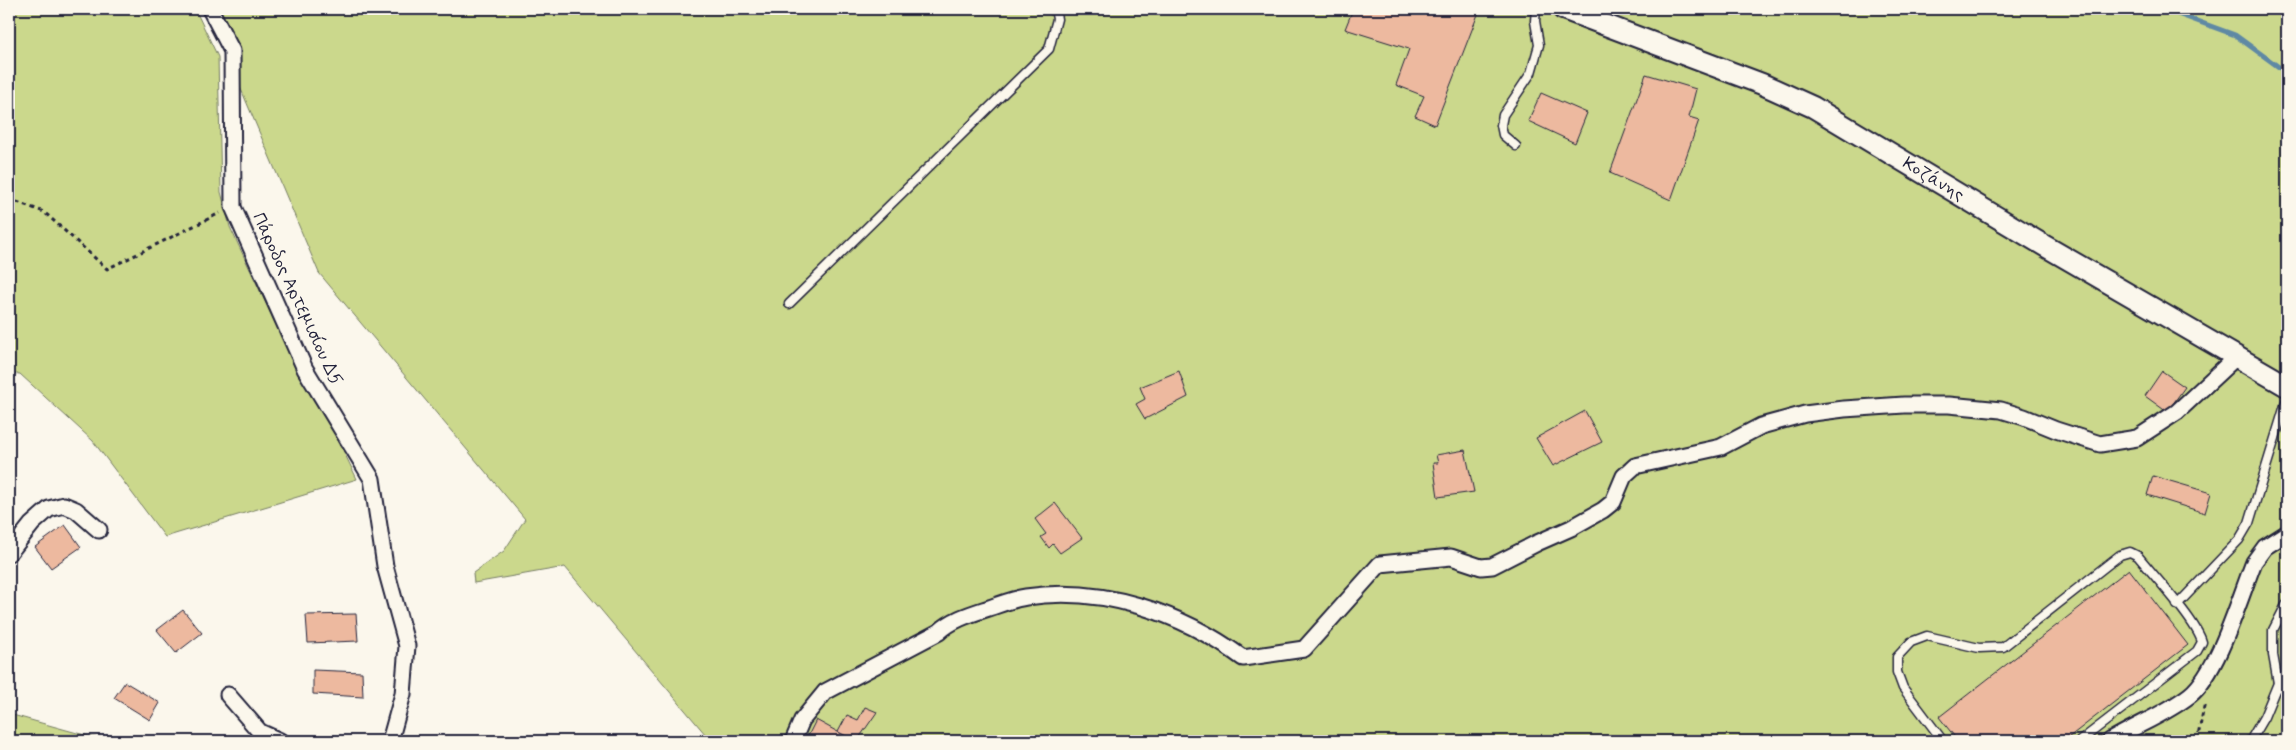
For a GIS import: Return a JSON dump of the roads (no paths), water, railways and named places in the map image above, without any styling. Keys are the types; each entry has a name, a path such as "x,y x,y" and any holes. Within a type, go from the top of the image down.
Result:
{"street":[{"name":"Πάροδος Αρτεμισίου Δ5","path":"210,9 232,50 233,207 305,369 372,478 385,566 407,646 403,694 390,741"},
{"name":"Κοζάνης","path":"1563,9 1762,84 1813,107 2045,246 2287,386"},
{"path":"793,741 802,720 825,692 939,632 949,623 1016,599 1064,595 1103,598 1132,604 1191,624 1222,642 1243,658 1304,649 1380,564 1451,557 1481,567 1492,566 1604,510 1615,498 1624,476 1635,466 1721,447 1769,423 1806,414 1844,409 1949,405 2006,412 2100,444 2137,438 2153,428 2177,412 2237,356"},
{"path":"9,553 32,524 43,514 49,509 64,505 76,510 100,530"},
{"path":"2110,741 2185,698 2201,684 2214,665 2254,562 2265,548 2287,533"},
{"path":"228,695 260,732 280,741"}],"lane":[{"path":"789,304 1049,49 1057,19 1055,9"},
{"path":"1516,146 1503,135 1501,125 1503,114 1531,73 1539,45 1536,9"},
{"path":"2177,605 2239,540 2249,523 2287,399"},
{"path":"1943,741 1903,688 1897,672 1897,657 1911,642 1927,636 1978,648 2003,647 2120,555 2130,552 2138,556 2200,633 2202,642 2197,650 2080,741"},
{"path":"2287,604 2273,630 2273,655 2278,683 2287,694"},
{"path":"2250,741 2264,717 2278,683"}],"waterway":[{"path":"2164,9 2235,35 2287,73"}]}
